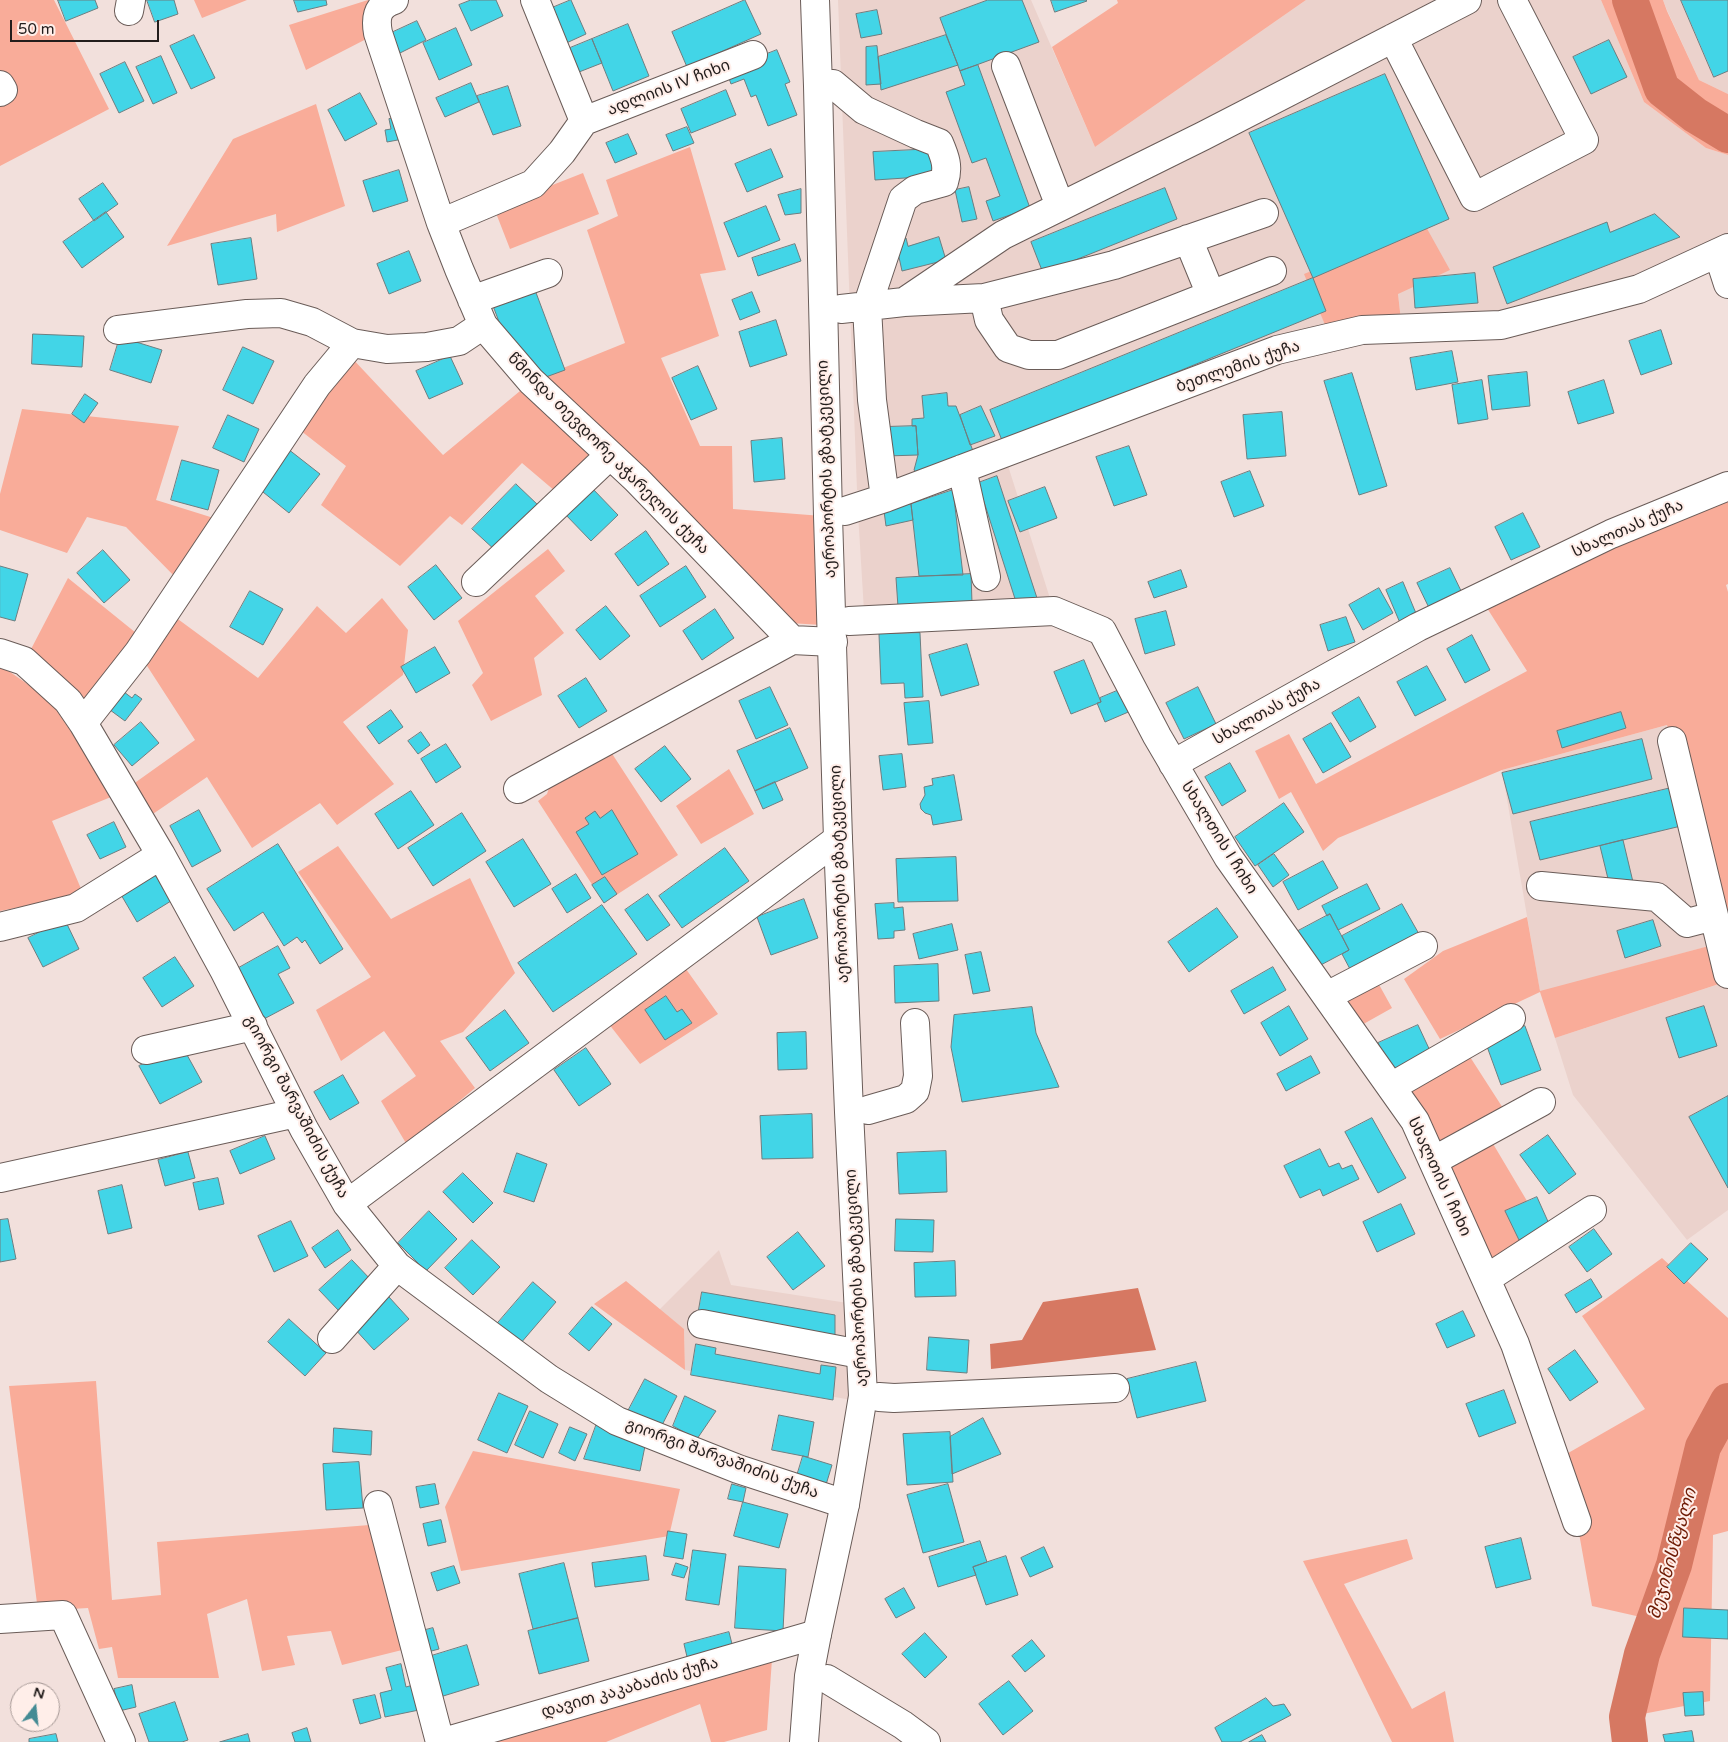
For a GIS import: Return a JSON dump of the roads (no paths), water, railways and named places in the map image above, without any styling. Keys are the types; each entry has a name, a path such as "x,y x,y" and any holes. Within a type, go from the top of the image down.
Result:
{"main road":[{"path":"441,223 533,184 562,152 584,121 534,0"},
{"name":"აეროპორტის გზატკეცილი","path":"815,0 828,516 841,631 855,840 879,1397 862,1508 833,1637 827,1679 822,1742"},
{"name":"აეროპორტის გზატკეცილი","path":"804,1742 816,1634 845,1504 863,1396 838,839 841,631 854,308 833,84 829,0"},
{"path":"904,302 1003,235 1203,136 1467,0"},
{"path":"1393,38 1474,196 1584,140 1512,0"},
{"name":"წმინდა თევდორე აჭარელის ქუჩა","path":"379,6 378,33 441,223 484,325 531,381 636,479 792,640"},
{"name":"ადლიის IV ჩიხი","path":"584,121 753,55"},
{"path":"1006,66 1060,206"},
{"path":"833,84 864,110 938,143 947,165 948,173 944,182 915,190 903,199 854,308 872,400 885,498"},
{"path":"0,85 3,90 0,92"},
{"path":"854,308 904,302 984,298 1114,265 1264,212"},
{"path":"1188,239 1211,295"},
{"path":"1723,251 1728,284"},
{"name":"ბეთლემის ქუჩა","path":"845,511 885,498 1277,350 1362,330 1501,325 1639,289 1723,251"},
{"path":"984,298 989,320 1008,348 1028,355 1058,355 1272,271"},
{"path":"472,300 548,272"},
{"path":"118,330 247,314 281,313 312,322 352,343 388,349 426,347 459,341 484,325"},
{"path":"84,723 138,653 317,385 352,343"},
{"path":"476,582 610,455"},
{"path":"962,469 986,577"},
{"name":"სხალთას ქუჩა","path":"1173,764 1418,627 1611,534 1728,486"},
{"path":"518,789 792,640 841,631 1054,611 1102,631 1173,764"},
{"name":"გიორგი შარვაშიძის ქუჩა","path":"0,653 24,661 68,700 84,723 161,855 253,1026 296,1113 347,1204 397,1266 549,1379 617,1421 738,1469 845,1504"},
{"path":"1672,741 1714,916 1724,942 1728,974"},
{"name":"სხალთის I ჩიხი","path":"1173,764 1228,857 1416,1121 1515,1344 1577,1522"},
{"path":"347,1204 838,839"},
{"path":"0,927 76,908 161,855"},
{"path":"1542,886 1657,897 1687,923 1714,916"},
{"path":"1327,996 1424,946"},
{"path":"1391,1087 1511,1018"},
{"path":"868,1110 906,1099 915,1092 918,1076 915,1023"},
{"path":"146,1050 253,1026"},
{"path":"1433,1160 1541,1102"},
{"path":"0,1178 296,1113"},
{"path":"1486,1279 1592,1210"},
{"path":"332,1339 397,1266"},
{"path":"702,1324 860,1354"},
{"path":"879,1397 894,1398 1115,1388"},
{"path":"378,1505 442,1742"},
{"path":"0,1618 62,1615 121,1742"},
{"name":"დავით კაკაბაძის ქუჩა","path":"442,1742 816,1634"},
{"path":"827,1679 903,1725 926,1742"}],"waterway":[{"name":"მეჯინისწყალი","path":"1630,0 1662,89 1695,115 1728,135"},
{"name":"მეჯინისწყალი","path":"1630,1742 1627,1717 1642,1654 1674,1565 1703,1447 1728,1401"}]}
